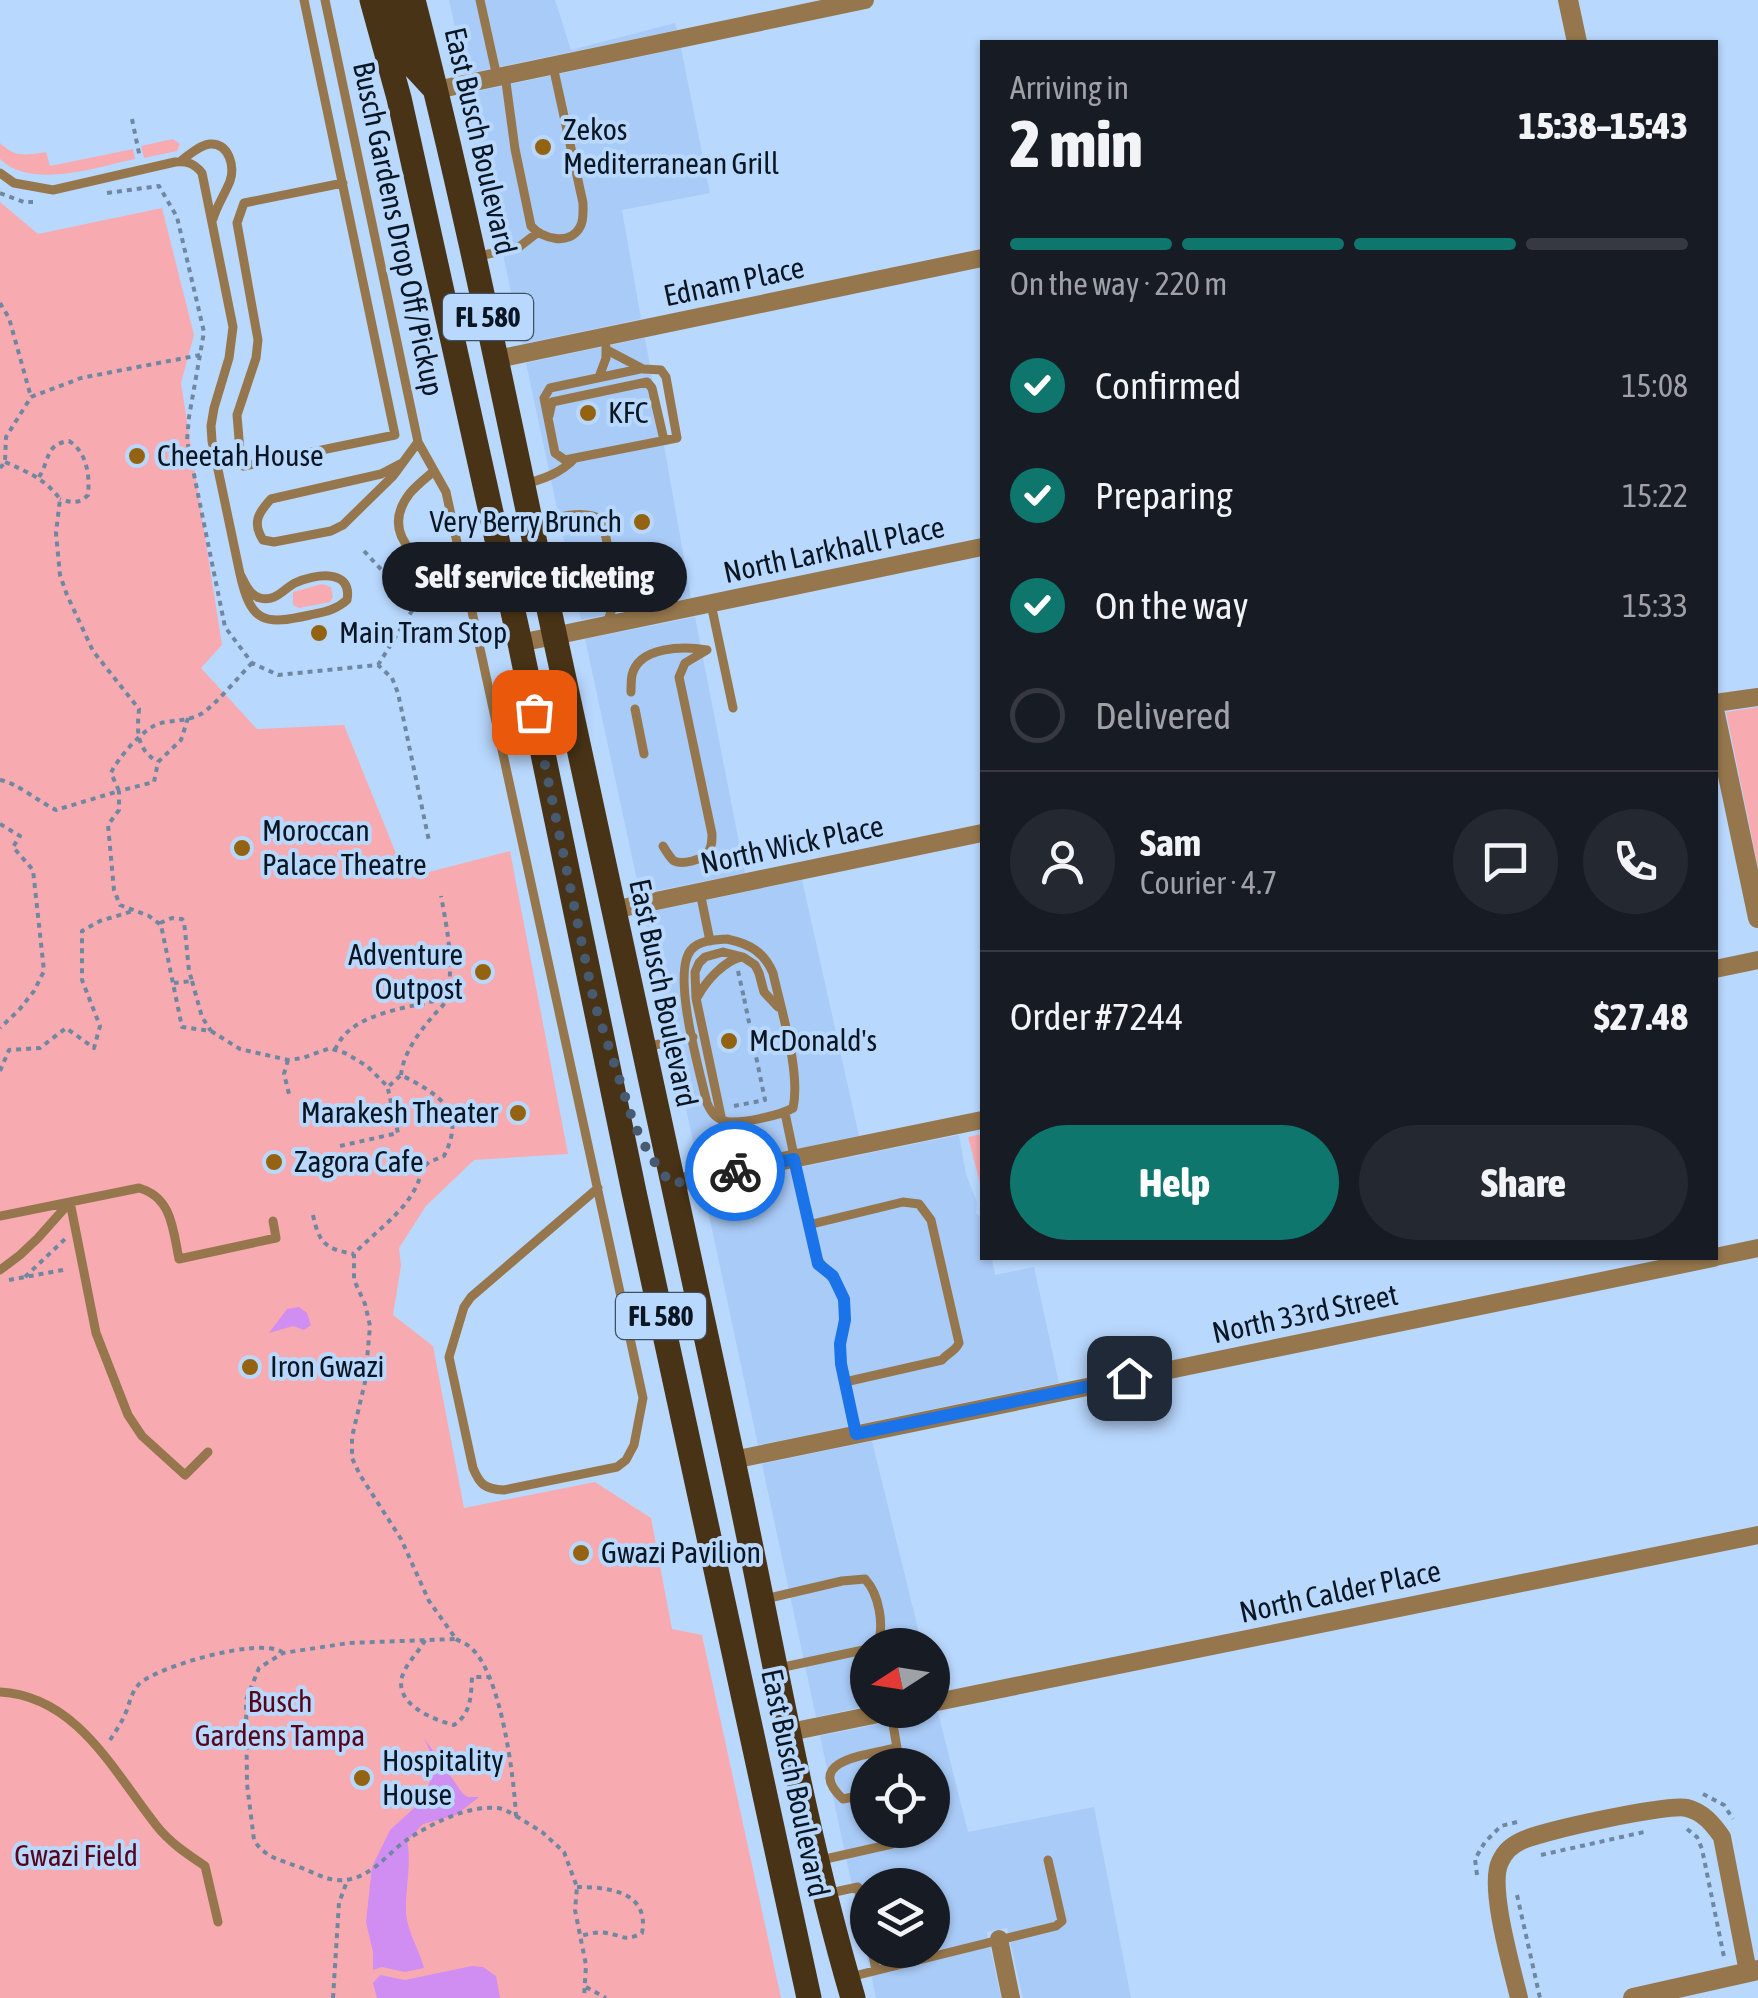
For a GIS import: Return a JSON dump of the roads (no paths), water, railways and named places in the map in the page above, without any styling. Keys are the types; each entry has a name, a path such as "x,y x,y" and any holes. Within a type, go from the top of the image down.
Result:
{"main road":[{"name":"East Busch Boulevard","path":"372,0 400,98 520,643 807,1995"},
{"path":"392,0 410,62 436,90"},
{"name":"East Busch Boulevard","path":"413,0 497,359 671,1184 825,1894 850,1988"},
{"path":"411,150 427,155 438,168 475,332 497,359"},
{"path":"594,1002 634,1124 650,1156 671,1184"},
{"path":"709,1539 748,1676 763,1714 772,1727 790,1732"}],"street":[{"path":"436,90 864,0"},
{"path":"1568,0 1576,40"},
{"name":"Ednam Place","path":"497,359 605,343 980,258"},
{"name":"North Larkhall Place","path":"520,643 980,547"},
{"path":"1718,704 1758,697"},
{"path":"1718,728 1758,918"},
{"name":"North Wick Place","path":"612,910 980,833"},
{"path":"1718,968 1758,960"},
{"path":"671,1184 980,1120"},
{"name":"North 33rd Street","path":"1718,1256 1758,1248"},
{"name":"North 33rd Street","path":"733,1460 1699,1260"},
{"name":"North Calder Place","path":"950,1699 1758,1535"},
{"path":"790,1732 850,1719"},
{"path":"1519,1998 1496,1891 1498,1867 1506,1850 1524,1839 1600,1820 1684,1806 1712,1822 1722,1837 1753,1971 1633,1998"},
{"path":"999,1939 1011,1998"}],"lane":[{"path":"304,0 343,183 396,435 244,466 237,415 258,340 236,223 244,203 343,183"},
{"name":"Busch Gardens Drop Off/Pickup","path":"325,0 418,442 402,464 393,476 343,525 274,542 263,540 259,534 256,521 271,499 381,474 402,464"},
{"path":"480,0 501,76 531,226 553,240 574,234 582,225 583,203 553,66"},
{"path":"180,162 206,144 223,147 229,155 232,174 212,221"},
{"path":"0,174 14,184 53,190 186,161 202,173 233,327 229,358 214,408 212,441 244,594 269,621 280,622 332,610 347,600 349,593 344,580 330,575 296,583 282,594 264,599 254,596 240,574"},
{"path":"474,257 519,247 537,233"},
{"path":"605,343 643,368"},
{"path":"599,377 604,368 605,343"},
{"path":"643,368 661,370 666,378 677,438 565,460 555,452 544,398 550,388 643,368"},
{"path":"549,424 552,402 647,382 652,388 664,440"},
{"path":"418,442 446,492 598,1188 643,1398 634,1445 626,1460 616,1467 504,1490 488,1489 479,1483 473,1468 449,1356 464,1307 598,1188"},
{"path":"523,485 566,469 575,458"},
{"path":"434,471 404,502 400,528 405,543 426,566 466,587"},
{"path":"531,523 580,514 596,515 602,520 618,592 606,625"},
{"path":"711,604 732,708"},
{"path":"631,692 632,671 643,658 686,646 707,650"},
{"path":"663,846 671,860 680,863 700,858 712,847 679,678 685,663 720,647"},
{"path":"635,709 644,754"},
{"path":"700,892 710,940"},
{"path":"710,940 741,942 756,949 773,973 780,1009 795,1076 793,1108 722,1121 707,1104 682,985 690,950 710,940"},
{"path":"722,1121 697,1001 695,972 705,957 723,952 739,958 754,965 765,994 780,1009"},
{"path":"697,1001 701,989 728,961 739,958"},
{"path":"642,1048 693,1037"},
{"path":"784,1112 818,1264 833,1276 844,1299 840,1344 856,1434"},
{"path":"0,1216 139,1188 158,1197 170,1214 179,1259 276,1238 273,1220"},
{"path":"70,1202 96,1333 128,1415 142,1436 185,1474 208,1452"},
{"path":"0,1270 38,1238 70,1202"},
{"path":"808,1225 904,1202 919,1204 931,1220 959,1343 956,1349 942,1360 845,1382"},
{"path":"762,1600 854,1579 866,1580 873,1588 880,1628"},
{"path":"776,1668 850,1652"},
{"path":"0,1692 26,1698 66,1716 90,1737 156,1826 204,1866 218,1922"},
{"path":"894,1728 896,1748"},
{"path":"850,1758 835,1765 830,1774 833,1790 843,1799 850,1798"},
{"path":"818,1860 874,1848"},
{"path":"850,1988 876,1970 1056,1926 1062,1921 1048,1860"},
{"path":"825,1894 850,1889"}],"place":[{"name":"Zekos Mediterranean Grill","path":"543,147"},
{"name":"KFC","path":"588,413"},
{"name":"Cheetah House","path":"137,456"},
{"name":"Very Berry Brunch","path":"642,522"},
{"name":"Main Tram Stop","path":"319,633"},
{"name":"Self service ticketing","path":"534,712"},
{"name":"Moroccan Palace Theatre","path":"242,848"},
{"name":"Adventure Outpost","path":"483,972"},
{"name":"McDonald's","path":"729,1041"},
{"name":"Marakesh Theater","path":"518,1113"},
{"name":"Zagora Cafe","path":"274,1162"},
{"name":"Iron Gwazi","path":"250,1367"},
{"name":"Gwazi Pavilion","path":"581,1553"},
{"name":"Hospitality House","path":"362,1778"}],"park label":[{"name":"Busch Gardens Tampa","path":"280,1719"},
{"name":"Gwazi Field","path":"76,1856"}]}
